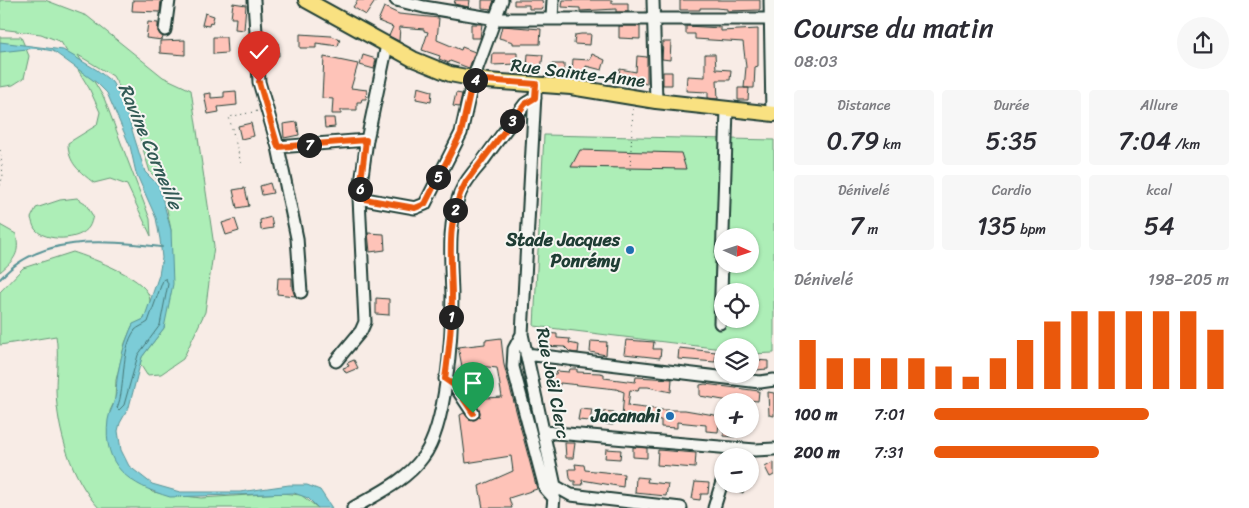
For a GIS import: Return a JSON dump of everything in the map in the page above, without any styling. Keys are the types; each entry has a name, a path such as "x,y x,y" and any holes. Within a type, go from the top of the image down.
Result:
{"main road":[{"name":"Rue Sainte-Anne","path":"306,0 428,66 473,79 535,91 634,97 773,114"}],"street":[{"path":"165,30 168,0"},
{"path":"254,0 259,82 278,147 298,244 301,292"},
{"path":"396,0 496,18 653,17 772,19"},
{"path":"359,198 415,208 422,207 461,133 473,79 502,0"},
{"path":"552,18 553,0"},
{"path":"654,0 656,101"},
{"path":"770,0 773,114"},
{"path":"336,361 364,322 359,198 366,140 387,45"},
{"path":"353,508 397,482 423,458 436,433 445,379 452,295 450,236 460,191 535,91"},
{"name":"Rue Joël Clerc","path":"535,91 522,334 544,432 554,497"},
{"path":"721,283 727,109"},
{"path":"278,147 366,140"},
{"path":"522,334 514,349 513,367 544,488 554,497 571,495 681,508"},
{"path":"526,354 760,382 774,380"},
{"path":"445,379 455,386 473,413"},
{"path":"544,432 714,450"},
{"path":"759,450 774,449"},
{"path":"714,508 719,493"}],"path":[{"path":"630,170 634,97"},
{"path":"241,163 230,117 266,109"},
{"path":"0,150 3,175 0,186"}],"green space":[{"path":"0,0 45,0 87,16 163,77 191,90 214,246 205,312 183,359 161,374 147,375 140,364 142,357 164,328 171,230 162,184 150,172 130,106 113,76 78,55 104,98 150,219 151,236 127,185 110,179 94,183 72,161 68,143 97,125 100,112 89,88 61,42 41,34 0,29"},
{"path":"0,37 21,37 29,56 24,78 13,85 0,87"},
{"name":"Stade Jacques Ponrémy","path":"544,135 774,140 774,353 759,354 759,338 714,338 714,348 534,326"},
{"path":"77,198 85,203 93,216 90,226 85,232 71,237 54,238 46,236 35,229 31,218 36,208 60,200"},
{"path":"0,225 16,234 17,251 13,260 0,272"},
{"path":"73,252 106,264 131,277 148,293 150,301 144,319 132,326 125,343 116,380 115,400 110,411 111,451 152,492 201,498 281,493 301,495 318,508 99,508 89,496 73,468 59,421 56,390 56,336 0,345 0,292 23,268"}],"water":[{"path":"0,42 63,50 97,70 112,82 123,101 145,172 159,186 171,230 173,284 164,328 142,357 129,407 120,423 118,431 121,450 129,466 152,484 180,492 240,492 289,485 307,485 320,490 332,508 318,508 308,498 294,493 170,497 143,487 131,480 114,462 107,436 109,414 116,393 123,351 128,337 133,324 144,319 159,275 162,258 156,218 136,173 130,146 107,93 97,83 53,51 36,48 0,52"}],"building":[{"path":"133,0 161,0 160,12 132,11"},
{"path":"358,0 376,0 366,15 353,7"},
{"path":"455,0 470,0 469,7 454,4"},
{"path":"482,0 494,0 491,9 482,8"},
{"path":"514,0 542,0 543,9 529,9 529,5 514,5"},
{"path":"563,0 612,0 612,3 628,3 628,12 616,12 616,9 580,11 580,8 562,7"},
{"path":"680,0 760,0 760,10 727,11 727,9 700,8 700,10 680,10"},
{"path":"233,3 246,5 244,30 235,29 236,18 231,18"},
{"path":"384,7 399,14 439,18 437,40 461,50 462,47 475,52 469,68 450,61 449,63 439,59 440,56 422,50 428,32 424,31 424,29 400,27 399,41 389,36 393,27 378,21"},
{"path":"205,13 214,16 209,26 202,25"},
{"path":"148,22 158,23 158,32 163,37 162,40 146,38"},
{"path":"471,24 482,24 480,38 471,38"},
{"path":"502,26 541,29 540,44 513,44 513,42 499,38"},
{"path":"619,26 640,26 640,39 619,38"},
{"path":"686,26 721,28 721,31 758,29 758,66 755,67 754,88 744,88 746,67 743,42 695,39 695,34 686,34"},
{"path":"300,34 331,36 340,39 338,46 316,43 316,48 300,48"},
{"path":"591,34 590,45 574,44 575,35"},
{"path":"213,37 226,37 227,53 213,54"},
{"path":"185,40 185,55 160,53 160,41"},
{"path":"278,42 279,56 267,58 265,43"},
{"path":"663,42 671,42 670,60 662,59"},
{"path":"493,53 517,53 517,64 492,65"},
{"path":"528,54 543,55 541,69 527,68"},
{"path":"592,54 605,60 602,70 586,66 586,74 572,73 573,59 590,60"},
{"path":"705,54 715,54 716,69 731,70 730,80 717,80 718,99 708,98 708,92 686,91 687,76 705,77"},
{"path":"363,55 376,59 374,69 360,65"},
{"path":"637,56 647,57 647,84 618,78 620,69 636,72"},
{"path":"324,57 358,64 351,88 367,90 366,99 357,102 357,110 341,110 341,114 332,114 333,99 322,98"},
{"path":"552,64 564,64 564,73 552,73"},
{"path":"663,72 672,72 672,85 663,85"},
{"path":"418,87 432,91 431,102 416,99"},
{"path":"738,88 749,88 748,100 738,100"},
{"path":"236,91 237,105 218,107 219,112 208,114 204,94 211,93 211,98 224,97 224,92"},
{"path":"456,93 462,94 459,107 453,106"},
{"path":"324,118 334,118 335,127 325,128"},
{"path":"297,122 299,135 284,138 283,124"},
{"path":"251,123 254,136 241,139 238,126"},
{"path":"580,150 681,153 686,169 571,167"},
{"path":"270,183 273,193 262,195 260,186"},
{"path":"245,188 249,206 237,208 233,190"},
{"path":"271,217 273,228 261,230 260,220"},
{"path":"235,219 239,231 226,235 222,223"},
{"path":"368,233 384,234 385,250 370,252"},
{"path":"278,278 292,278 292,288 295,296 277,294"},
{"path":"376,298 389,299 389,315 376,314"},
{"path":"544,333 557,334 557,338 570,339 569,343 579,345 578,353 570,352 565,347 539,346 539,339 544,340"},
{"path":"501,338 504,365 537,489 509,498 512,508 483,508 479,486 513,471 511,456 466,463 460,415 464,413 469,419 474,420 479,417 480,412 467,390 458,347 485,344 485,340","holes":["479,366 497,368 502,397 486,398"]},
{"path":"626,340 654,342 653,349 661,349 660,358 624,354"},
{"path":"591,341 607,342 606,355 590,352"},
{"path":"679,348 714,352 714,362 678,359"},
{"path":"354,360 358,368 346,373 343,368 349,366 347,363"},
{"path":"759,360 768,361 768,369 759,370"},
{"path":"570,369 577,369 577,372 600,373 604,374 604,378 635,382 636,377 672,379 671,392 648,387 639,387 638,391 630,390 628,406 662,410 685,410 714,415 714,432 706,431 706,425 677,422 677,428 661,427 661,420 622,417 624,392 616,389 560,383 560,385 549,384 550,374 556,374 557,371 569,372"},
{"path":"705,384 759,391 759,393 714,393 714,398 700,396 700,385"},
{"path":"768,392 774,393 774,416 769,415"},
{"path":"580,409 592,410 590,421 578,420"},
{"path":"604,411 614,412 613,425 603,424"},
{"path":"565,443 575,443 573,458 566,458"},
{"path":"633,447 647,448 647,458 633,457"},
{"path":"606,449 621,450 620,459 605,458"},
{"path":"658,450 696,453 695,468 657,465"},
{"path":"774,462 774,475 770,477 765,467"},
{"path":"575,464 584,465 585,470 624,474 623,487 582,480 583,485 575,485 575,481 572,481 570,478 569,469 576,469"},
{"path":"636,477 648,478 647,482 668,484 666,496 635,493"},
{"path":"695,482 709,483 708,494 701,494 700,500 692,499"}],"waterway":[{"path":"0,279 16,264 35,254 55,247 97,242 162,247"}],"place":[{"name":"Stade Jacques Ponrémy","path":"630,250"},
{"name":"Jacanahi","path":"670,416"}],"route":[{"path":"259,82 278,147 366,140 359,198 415,208 422,207 425,204 440,171 458,140 464,126 473,79 514,84 536,84 535,98 525,104 460,191 450,236 452,295 445,379 458,389 473,413"}],"water label":[{"name":"Ravine Corneille","path":"151,146"}]}
